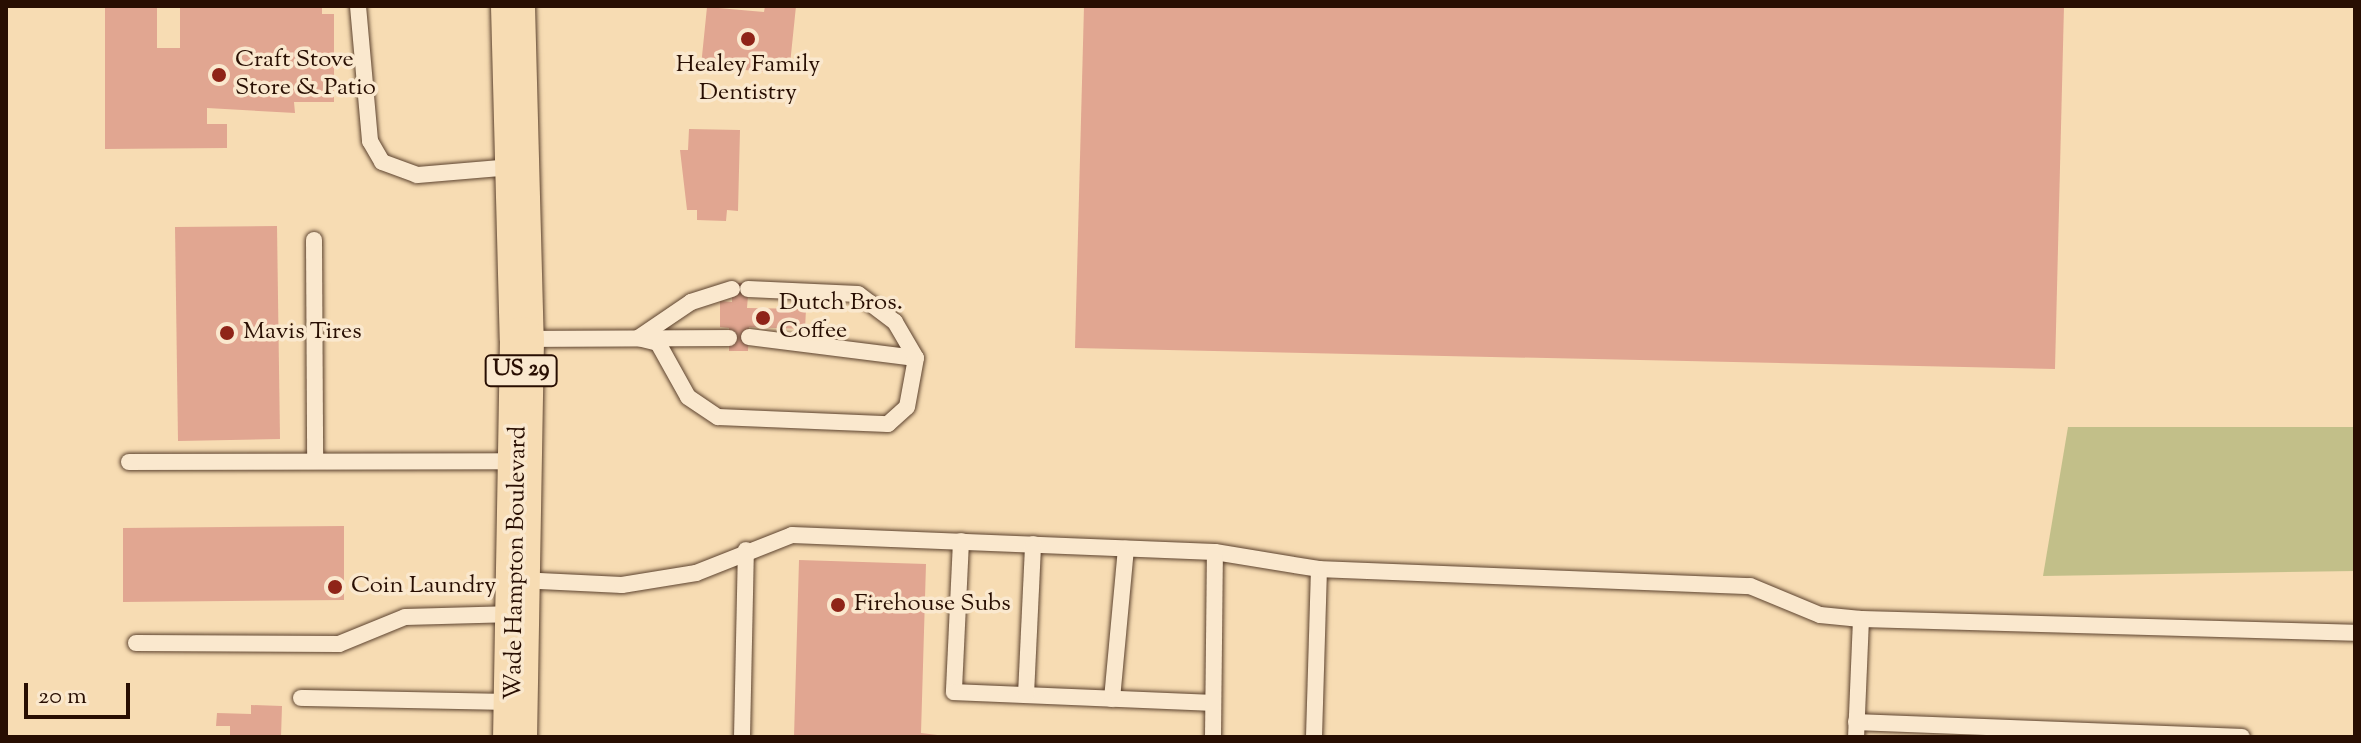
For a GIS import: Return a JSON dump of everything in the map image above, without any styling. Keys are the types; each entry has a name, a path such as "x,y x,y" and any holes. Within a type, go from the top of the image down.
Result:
{"main road":[{"name":"Wade Hampton Boulevard","path":"513,6 513,167 522,339 515,719"}],"lane":[{"path":"358,6 370,141 382,162 417,175 513,167"},
{"path":"314,240 315,461"},
{"path":"740,289 858,294 895,322 916,358 907,407 888,424 718,417 688,397 658,343 638,338 691,302 740,289"},
{"path":"749,337 916,358"},
{"path":"522,339 729,338"},
{"path":"129,462 518,461"},
{"path":"136,643 339,644 405,617 515,597 696,573 746,550 792,535 1215,552 1319,569 1750,586 1820,615 1861,619 2355,633"},
{"path":"961,541 954,692 1213,703"},
{"path":"1026,695 1033,544"},
{"path":"1112,699 1126,549"},
{"path":"742,737 746,550"},
{"path":"1213,737 1215,552"},
{"path":"1314,737 1319,569"},
{"path":"1861,619 1856,729 2242,737"},
{"path":"301,698 515,719"}],"shaded area":[{"path":"2068,427 2355,427 2355,571 2043,576"}],"building":[{"name":"Craft Stove Store & Patio","path":"105,6 157,6 157,48 180,48 180,6 322,6 322,14 334,14 334,102 294,102 295,113 207,108 207,124 227,124 227,148 105,149"},
{"name":"Healey Family Dentistry","path":"765,6 796,6 789,74 701,66 707,7 764,12"},
{"path":"1084,6 2064,6 2055,369 1075,348"},
{"path":"689,129 740,130 738,211 727,210 726,221 697,220 697,210 687,210 680,150 688,150"},
{"name":"Mavis Tires","path":"277,226 280,439 178,441 175,227"},
{"name":"Dutch Bros. Coffee","path":"732,283 749,283 747,308 806,309 805,329 749,327 748,351 729,351 729,328 720,327 720,301 732,302"},
{"path":"344,526 344,600 123,602 123,528"},
{"path":"799,560 926,564 921,733 954,737 794,737"},
{"path":"251,705 282,706 281,737 230,737 230,726 216,726 217,713 251,714"}],"place":[{"name":"Healey Family Dentistry","path":"748,39"},
{"name":"Craft Stove Store & Patio","path":"219,75"},
{"name":"Dutch Bros. Coffee","path":"763,318"},
{"name":"Mavis Tires","path":"227,333"},
{"name":"Coin Laundry","path":"335,587"},
{"name":"Firehouse Subs","path":"838,605"}]}
